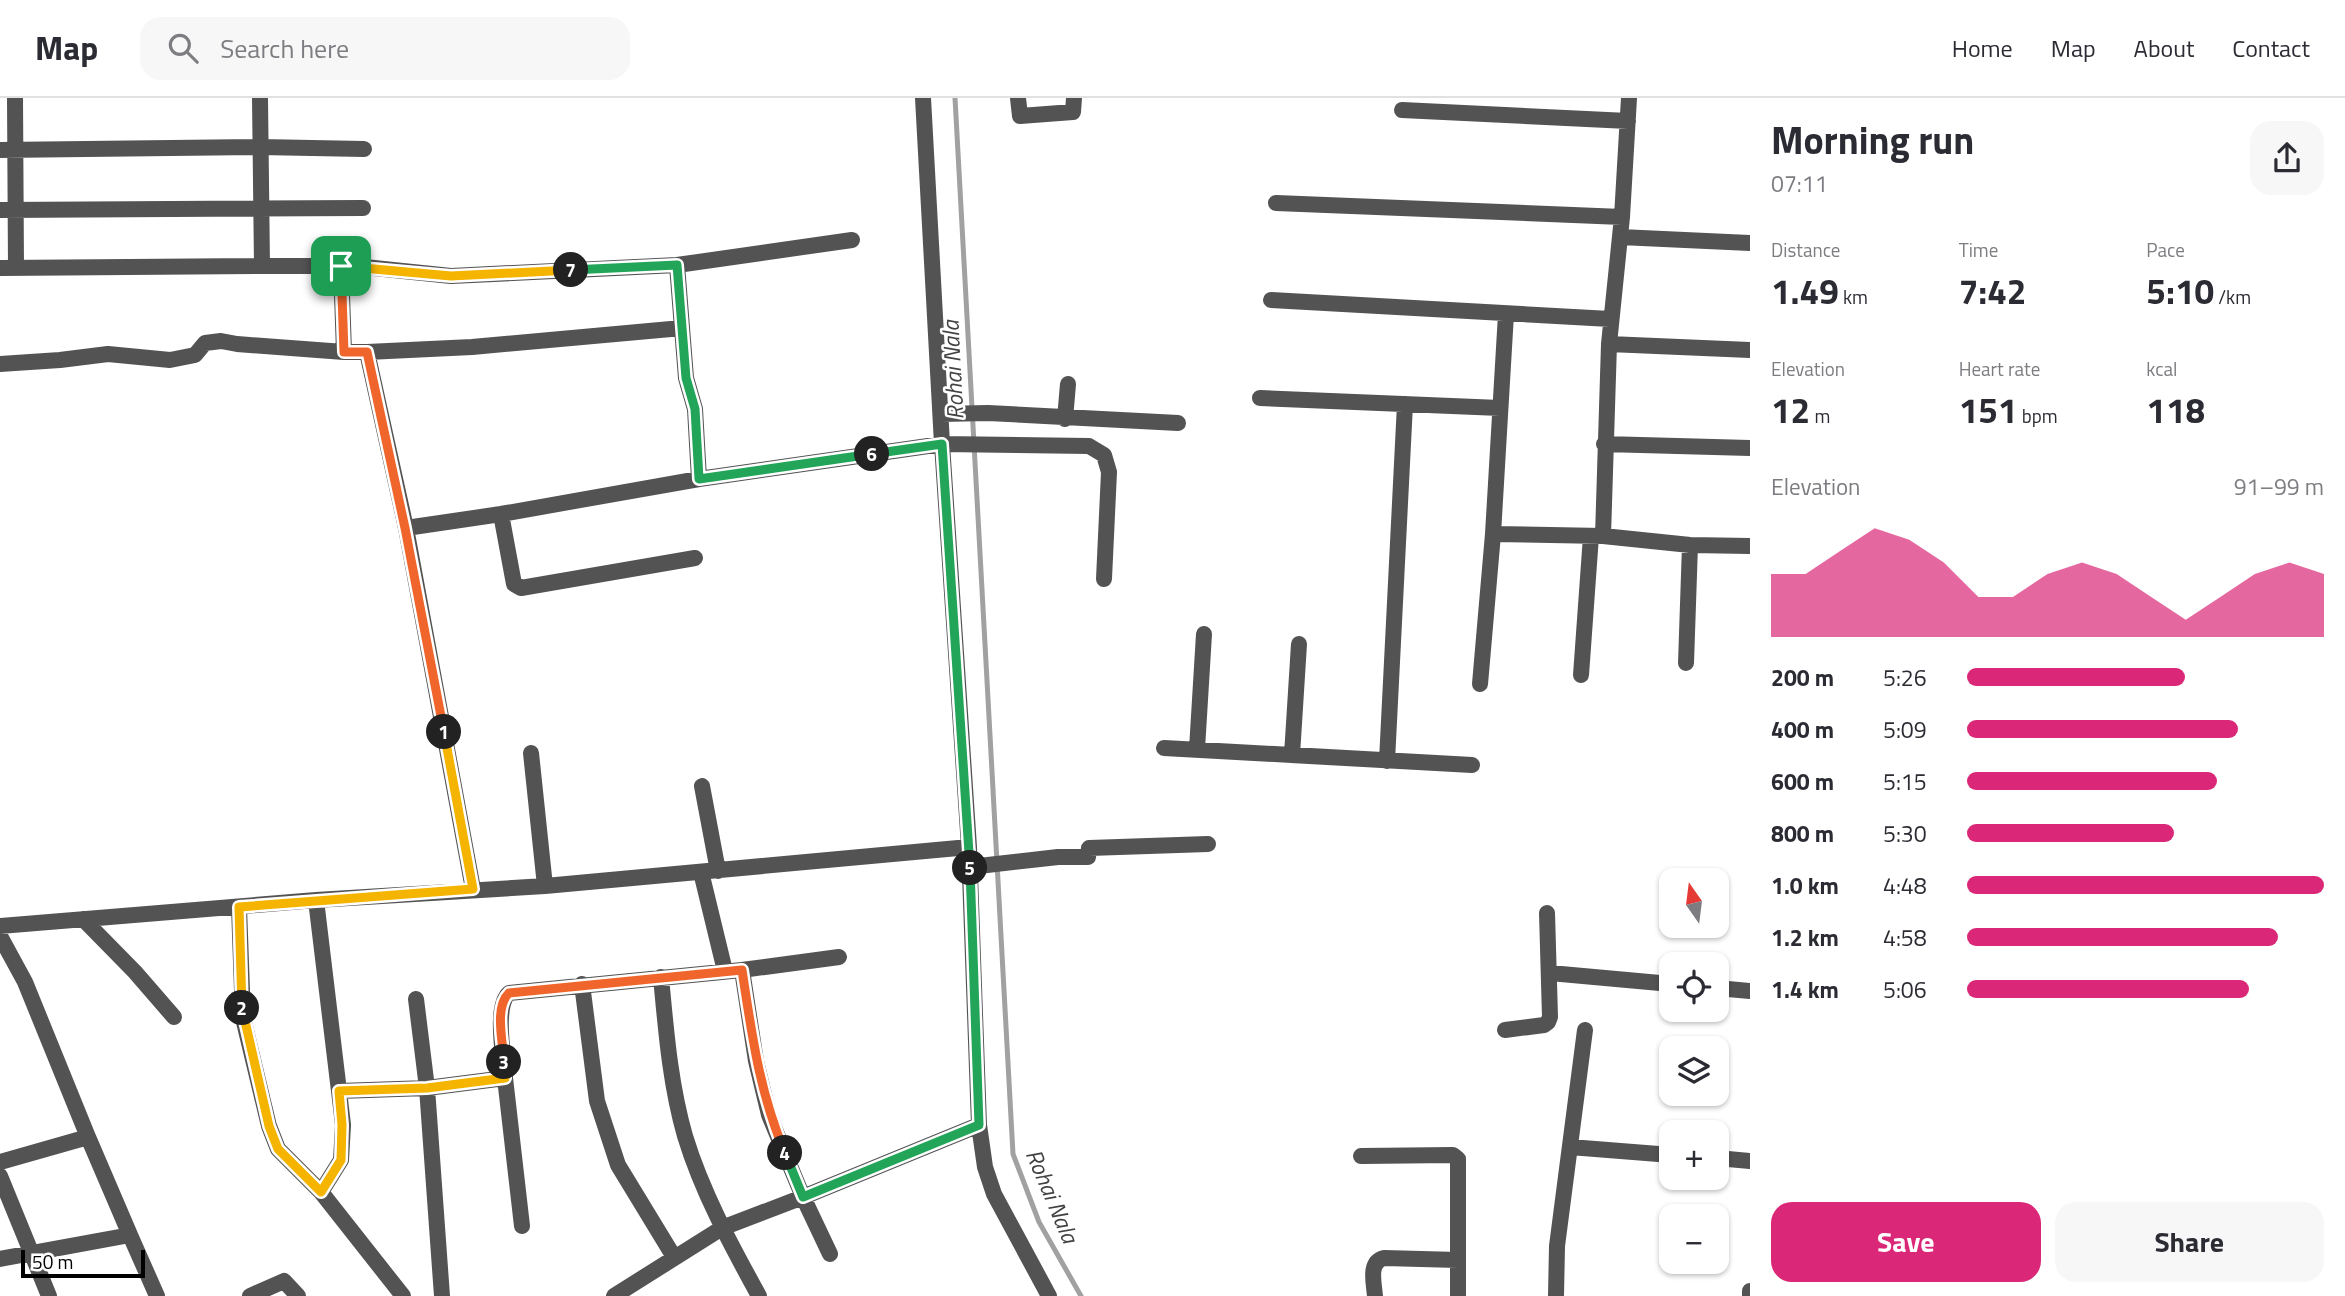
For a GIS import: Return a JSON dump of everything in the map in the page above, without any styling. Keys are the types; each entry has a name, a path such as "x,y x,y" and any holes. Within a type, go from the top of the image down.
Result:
{"street":[{"path":"15,98 8,150 8,268 341,266 451,276 677,265 852,240"},
{"path":"260,98 262,266"},
{"path":"923,98 948,414 942,444 969,847 976,866 979,1125 985,1167 994,1194 1049,1296"},
{"path":"1018,98 1020,116 1073,112 1074,98"},
{"path":"1581,676 1597,536 1610,319 1622,217 1629,98"},
{"path":"1402,110 1628,121"},
{"path":"8,150 260,147 363,149"},
{"path":"1276,203 1622,217"},
{"path":"8,210 363,208"},
{"path":"1620,237 1750,243"},
{"path":"677,265 686,378 695,409 699,479"},
{"path":"341,266 344,352"},
{"path":"1271,300 1610,319"},
{"path":"1480,684 1493,534 1506,314"},
{"path":"0,364 108,354 170,360 195,355 205,343 221,341 367,352 472,347 682,328"},
{"path":"1609,344 1750,350"},
{"path":"367,352 405,528 473,889"},
{"path":"1065,419 1068,384"},
{"path":"1260,398 1500,408"},
{"path":"1387,761 1405,404"},
{"path":"948,414 1178,423"},
{"path":"405,528 699,479 942,444 1089,446 1104,455 1109,472 1104,579"},
{"path":"1604,444 1750,448"},
{"path":"501,514 514,584 520,587 695,558"},
{"path":"1493,534 1597,536 1690,545 1750,546"},
{"path":"1686,663 1690,545"},
{"path":"1197,750 1204,635"},
{"path":"1293,755 1299,644"},
{"path":"1164,748 1472,765"},
{"path":"531,753 545,886"},
{"path":"702,786 718,871"},
{"path":"976,866 1088,856 1089,848 1208,844"},
{"path":"0,926 316,900 545,886 969,847"},
{"path":"701,872 725,971"},
{"path":"316,900 342,1125 341,1160 321,1192"},
{"path":"239,907 243,1018 269,1126 278,1149 321,1192 403,1296"},
{"path":"1504,1030 1549,1022 1547,913"},
{"path":"83,919 174,1017"},
{"path":"0,936 25,982 157,1296"},
{"path":"522,1226 505,1078 501,1016 503,998 509,993 582,984 742,970 839,957"},
{"path":"742,970 756,1061 769,1115 830,1254"},
{"path":"1549,973 1659,983"},
{"path":"661,977 670,1066 685,1136 722,1228 759,1296"},
{"path":"582,984 597,1101 618,1164 674,1257"},
{"path":"1729,989 1750,991"},
{"path":"416,999 427,1088 442,1296"},
{"path":"1556,1296 1557,1246 1585,1030"},
{"path":"339,1091 427,1088 505,1078"},
{"path":"614,1296 722,1228 979,1125"},
{"path":"0,1162 88,1137"},
{"path":"1570,1147 1659,1154"},
{"path":"1361,1156 1453,1155 1458,1159 1458,1296"},
{"path":"1729,1159 1750,1161"},
{"path":"0,1176 49,1296"},
{"path":"0,1259 130,1234"},
{"path":"1375,1296 1373,1265 1377,1259 1458,1260"},
{"path":"250,1296 284,1281 298,1296"}],"waterway":[{"name":"Rohai Nala","path":"955,98 1013,1154 1039,1222 1081,1296"}],"route":[{"path":"677,265 686,378 695,409 699,479 942,444 969,847 979,1125 803,1197 769,1115 756,1061 742,970 509,993 503,998 501,1016 505,1078 427,1088 339,1091 341,1160 321,1192 278,1149 269,1126 243,1018 239,907 473,889 405,528 367,352 344,352 341,266 451,276 677,265"}]}
